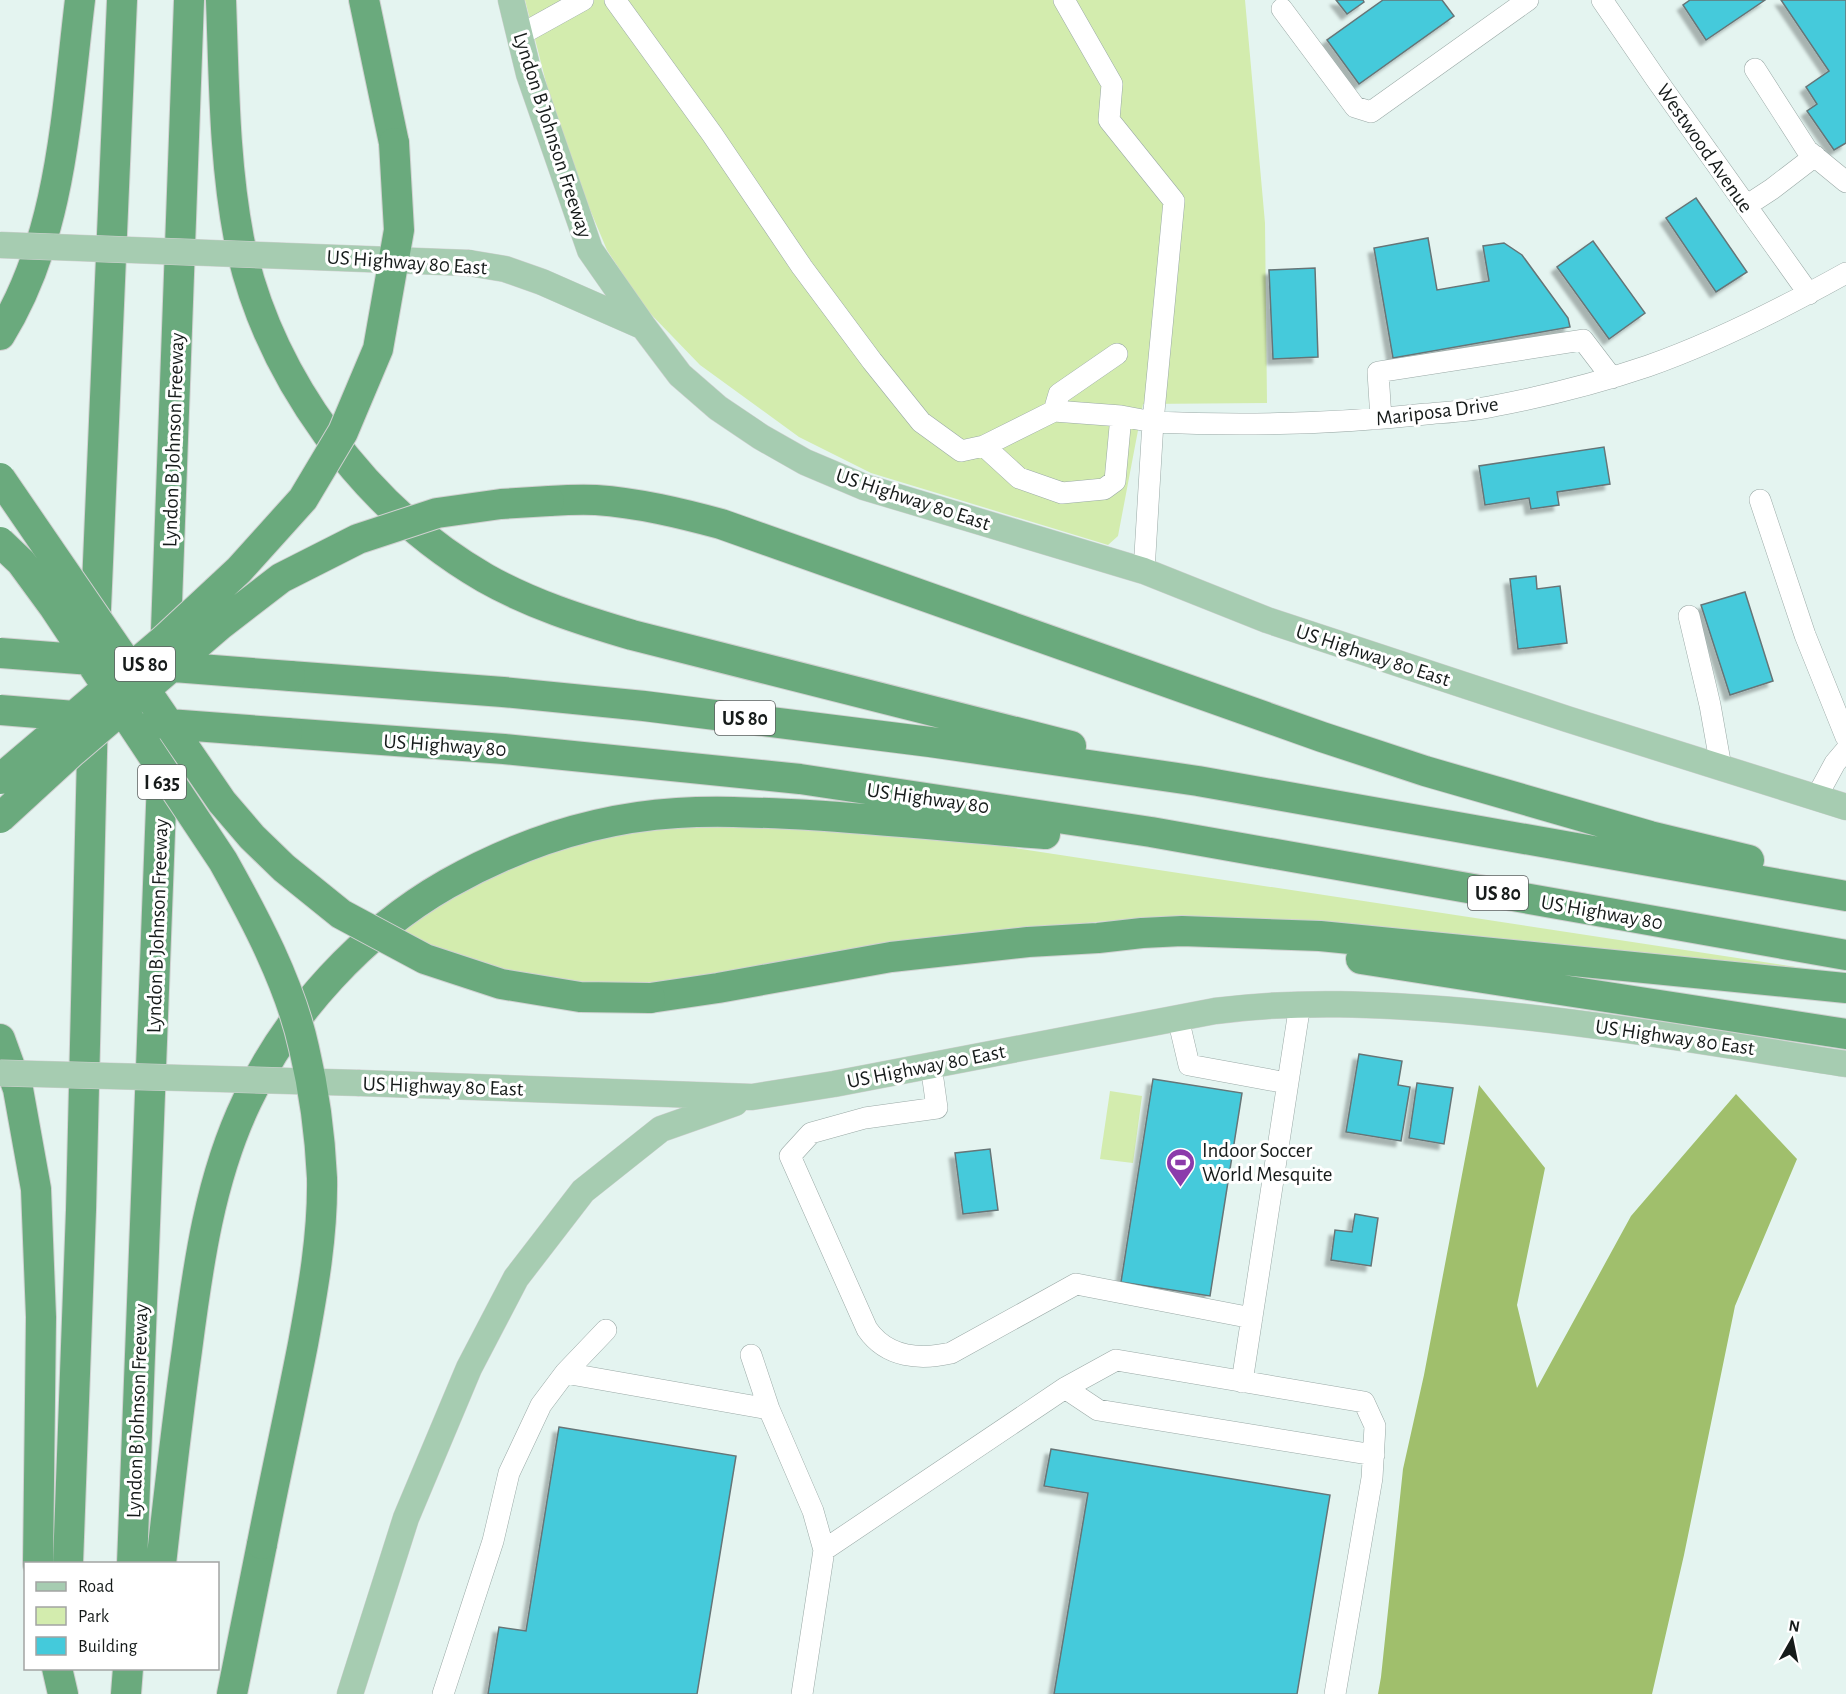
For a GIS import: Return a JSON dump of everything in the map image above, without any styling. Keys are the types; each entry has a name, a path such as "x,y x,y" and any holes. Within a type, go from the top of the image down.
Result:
{"highway":[{"path":"0,335 34,267 52,206 62,148 80,0"},
{"path":"68,1562 81,1210 90,779 122,0"},
{"name":"Lyndon B Johnson Freeway","path":"132,1562 161,819 189,0"},
{"path":"221,0 226,123 239,239 268,328 289,373 313,414 356,471 399,514 444,552 485,578 575,618 632,635 945,713 1198,781"},
{"path":"0,778 165,639 231,578 303,498 344,432 378,348 399,230 394,143 364,0"},
{"path":"0,478 222,802 252,837 284,868 341,914 425,959 501,984 580,997 650,998 891,957 996,945 1182,932 1288,934 1846,988"},
{"path":"0,818 73,751 220,625 281,579 358,539 436,513 501,504 594,500 673,511 721,524 1322,737 1425,771 1650,836 1820,877 1846,887"},
{"path":"0,542 21,562 54,608 223,861 279,973 304,1047 319,1135 322,1180 320,1233 310,1305 232,1694"},
{"name":"US 80","path":"0,653 502,692 644,706 894,737 1198,781 1846,896"},
{"name":"US Highway 80","path":"0,710 504,749 800,779 1151,832 1846,955"},
{"path":"161,1562 195,1283 212,1202 235,1130 246,1102 261,1074 293,1024 343,966 405,912 462,876 529,845 589,826 650,815 754,812 886,820 1080,837 1151,832"},
{"path":"1098,938 1143,944 1219,946 1334,956 1846,1034"},
{"path":"0,1039 18,1089 36,1189 41,1317 38,1562"},
{"path":"57,1670 63,1694"},
{"path":"63,1694 64,1670"},
{"path":"126,1694 128,1670"}],"main road":[{"name":"Lyndon B Johnson Freeway","path":"511,0 529,74 590,250 643,326"},
{"name":"US Highway 80 East","path":"0,245 469,263 505,269 542,282 643,326 680,375 718,408 761,437 805,462 864,487 1144,571 1267,620 1567,719 1846,807"},
{"name":"US Highway 80 East","path":"0,1072 752,1097 834,1084 1178,1018 1259,1005 1300,1004 1403,1006 1539,1018 1846,1064"},
{"path":"350,1694 406,1518 469,1368 516,1278 583,1191 661,1129 752,1097"}],"street":[{"path":"520,35 583,0"},
{"path":"615,0 712,134 801,267 872,361 921,422 961,451 984,446 1054,411 1059,394 1117,354"},
{"path":"1064,0 1112,84 1109,120 1174,201 1153,422 1144,571"},
{"path":"1282,9 1355,106 1371,112 1528,0"},
{"name":"Westwood Avenue","path":"1602,0 1809,294"},
{"path":"1755,69 1807,150 1846,182"},
{"path":"1746,206 1815,156"},
{"name":"Mariposa Drive","path":"1054,411 1121,416 1153,422 1297,422 1381,419 1492,407 1612,378 1697,347 1809,294 1846,273"},
{"path":"1381,419 1378,372 1583,340 1612,378"},
{"path":"984,446 1019,478 1062,493 1104,489 1115,481 1121,416"},
{"path":"1760,500 1805,635 1846,737"},
{"path":"1689,616 1710,705 1721,767"},
{"path":"1816,798 1834,763 1846,750"},
{"path":"1242,1382 1300,1004"},
{"path":"1178,1018 1189,1065 1287,1083"},
{"path":"931,1065 937,1108 865,1118 811,1133 790,1156 873,1338 888,1349 905,1356 929,1358 951,1353 1076,1284 1252,1318"},
{"path":"443,1694 493,1541 509,1473 541,1405 565,1373 606,1330"},
{"path":"751,1355 769,1409 813,1511 824,1550 801,1694"},
{"path":"824,1550 1065,1388 1116,1360 1364,1402 1375,1426 1372,1478 1335,1694"},
{"path":"565,1373 769,1409"},
{"path":"1065,1388 1098,1410 1374,1455"}],"green space":[{"path":"525,0 1245,0 1265,223 1267,403 1143,404 1118,536 1108,545 871,473 799,437 700,365 644,307 607,250 561,141"},
{"path":"784,826 1002,846 1816,970 1815,974 1174,920 1106,921 956,936 661,987 605,987 500,972 447,954 400,932 452,894 537,854 611,834 675,828"},
{"path":"1479,1085 1545,1168 1517,1305 1537,1388 1631,1216 1736,1094 1797,1159 1735,1306 1684,1555 1652,1694 1378,1694 1403,1469 1424,1375"},
{"path":"1110,1091 1142,1096 1133,1163 1100,1159"}],"building":[{"path":"1336,0 1363,0 1364,2 1347,14"},
{"path":"1383,0 1442,0 1454,16 1359,84 1327,40"},
{"path":"1690,0 1765,0 1706,40 1683,5"},
{"path":"1781,0 1846,0 1846,143 1834,150 1807,111 1817,104 1806,87 1829,71"},
{"path":"1696,198 1747,272 1716,292 1666,218"},
{"path":"1428,238 1437,290 1489,281 1483,246 1504,243 1522,255 1568,318 1570,327 1393,358 1374,248"},
{"path":"1593,241 1645,313 1609,339 1557,267"},
{"path":"1315,268 1318,357 1273,359 1269,270"},
{"path":"1604,447 1610,484 1557,492 1559,505 1531,509 1529,498 1485,505 1479,466"},
{"path":"1536,576 1537,589 1560,586 1567,643 1518,649 1510,579"},
{"path":"1745,592 1773,681 1730,695 1701,605"},
{"path":"1359,1054 1402,1061 1398,1085 1410,1087 1401,1141 1346,1132"},
{"name":"Indoor Soccer World Mesquite","path":"1153,1079 1242,1093 1210,1296 1121,1282"},
{"path":"1417,1083 1453,1088 1444,1144 1409,1138"},
{"path":"990,1149 998,1210 963,1214 955,1153"},
{"path":"1355,1214 1378,1218 1371,1266 1331,1260 1335,1230 1352,1232"},
{"path":"559,1427 736,1456 697,1694 488,1694 499,1627 526,1631"},
{"path":"1051,1449 1330,1495 1297,1694 1054,1694 1088,1493 1044,1486"}],"place":[{"name":"Indoor Soccer World Mesquite","path":"1181,1188"}]}
